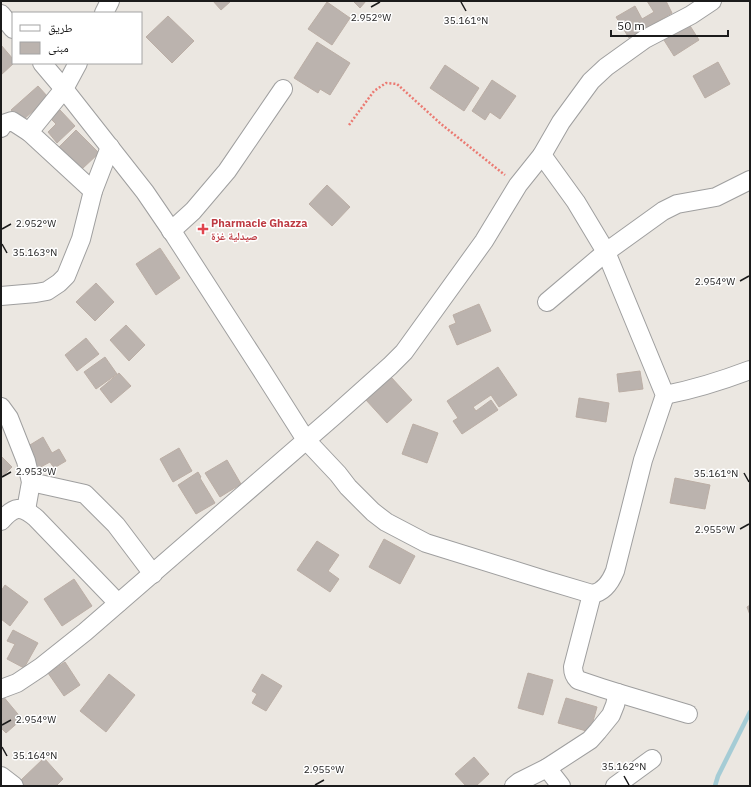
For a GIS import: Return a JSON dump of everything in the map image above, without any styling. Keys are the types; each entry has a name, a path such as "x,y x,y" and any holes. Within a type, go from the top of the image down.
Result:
{"street":[{"path":"104,12 110,1"},
{"path":"1,689 17,683 41,667 84,632 153,574 390,366 404,352 484,241 518,185 542,155 561,122 591,82 606,67 645,39 691,15 712,1"},
{"path":"1,14 12,27"},
{"path":"43,64 145,192 306,440 338,474 348,487 373,512 401,531 426,543 592,594 596,593 610,583 615,570 643,460 665,395 606,252 576,202 542,155"},
{"path":"29,132 64,89 77,64"},
{"path":"171,231 193,211 227,171 283,89"},
{"path":"1,128 3,124 12,121 29,132 93,191"},
{"path":"1,296 47,291 53,288 66,276 81,239 93,191 110,147"},
{"path":"547,302 606,252 663,211 677,204 716,197 750,180"},
{"path":"665,395 701,388 750,370"},
{"path":"4,417 26,460 31,482 26,510"},
{"path":"31,482 85,494 116,525 153,574"},
{"path":"1,521 17,509 26,510 36,518 118,603"},
{"path":"592,594 573,667 575,677 578,680 602,688 688,714"},
{"path":"514,786 547,768 590,740 611,715 618,692"},
{"path":"615,786 652,759"},
{"path":"547,768 561,786"},
{"path":"1,776 14,786"}],"path":[{"path":"349,125 374,91 386,83 397,84 441,124 518,185"}],"building":[{"path":"213,1 231,1 221,10"},
{"path":"353,1 366,1 360,8"},
{"path":"647,1 666,1 672,13 629,38 616,17 635,6 642,19 654,12"},
{"path":"327,2 350,18 332,45 308,29"},
{"path":"168,16 194,41 172,63 146,37"},
{"path":"687,21 699,40 674,56 662,37"},
{"path":"317,42 350,63 330,95 320,89 318,93 294,78"},
{"path":"1,45 12,58 13,64 1,75"},
{"path":"718,62 730,84 705,98 693,76"},
{"path":"445,65 479,88 464,111 430,88"},
{"path":"492,80 516,96 500,119 490,112 485,120 472,111"},
{"path":"38,86 48,97 21,122 11,110"},
{"path":"60,110 75,126 57,143 48,132 56,124 51,119"},
{"path":"76,130 99,153 82,169 59,147"},
{"path":"327,185 350,207 332,226 309,204"},
{"path":"160,248 180,278 156,295 136,264"},
{"path":"96,283 114,302 95,321 76,302"},
{"path":"479,304 491,331 457,345 449,326 456,323 453,315"},
{"path":"126,325 145,345 129,361 110,340"},
{"path":"86,338 99,354 77,371 65,355"},
{"path":"105,357 117,374 96,389 84,372"},
{"path":"498,367 517,395 499,407 491,395 473,407 476,411 491,400 498,410 462,434 453,421 458,418 447,401"},
{"path":"640,371 643,389 619,392 617,374"},
{"path":"119,373 131,386 111,403 100,389"},
{"path":"391,377 412,400 387,423 366,400"},
{"path":"579,398 609,403 606,422 576,417"},
{"path":"413,424 438,433 427,463 402,454"},
{"path":"43,437 52,453 59,449 66,461 54,468 50,462 37,469 25,448"},
{"path":"179,448 192,471 173,482 160,459"},
{"path":"1,456 12,467 1,478"},
{"path":"227,460 241,484 220,497 205,473"},
{"path":"198,472 215,503 196,514 178,485"},
{"path":"675,478 710,485 705,509 670,503"},
{"path":"384,539 415,556 400,584 369,567"},
{"path":"317,541 339,555 328,571 339,579 330,592 297,570"},
{"path":"74,579 92,606 62,626 44,599"},
{"path":"5,585 28,602 10,626 1,619 1,591"},
{"path":"750,605 750,615 747,607"},
{"path":"13,630 38,643 24,668 7,659 15,644 7,641"},
{"path":"65,662 80,685 64,696 48,673"},
{"path":"528,673 553,680 543,715 518,708"},
{"path":"109,674 135,695 106,732 80,711"},
{"path":"262,674 282,686 266,711 252,703 257,694 252,691"},
{"path":"2,695 22,719 6,733 1,728"},
{"path":"566,698 597,707 590,732 558,723"},
{"path":"474,757 489,774 476,786 466,786 455,774"},
{"path":"44,758 63,779 56,786 25,786 20,781"}],"waterway":[{"path":"715,786 718,776 750,712"}],"place":[{"name":"Pharmacie Ghazza صيدلية غزة","path":"203,229"}]}
